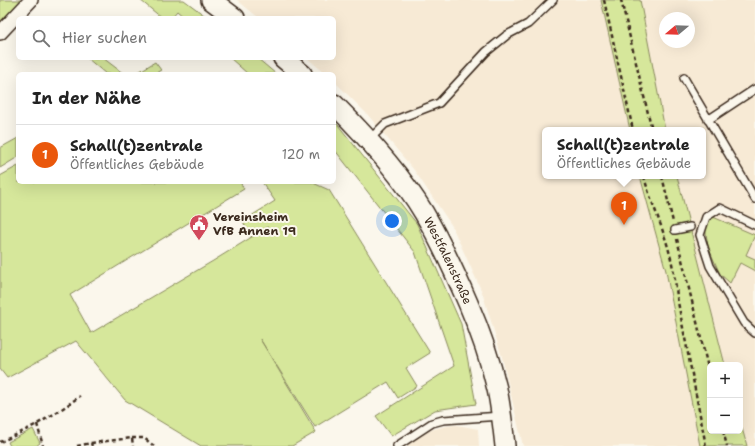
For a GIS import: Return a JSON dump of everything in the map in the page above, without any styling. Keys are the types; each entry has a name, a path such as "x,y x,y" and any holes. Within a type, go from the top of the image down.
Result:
{"street":[{"path":"0,33 31,0"},
{"path":"211,0 231,16"},
{"path":"285,60 300,72"},
{"name":"Westfalenstraße","path":"336,106 369,140 424,212 459,282 481,334 488,355 497,390 505,446"}],"lane":[{"path":"369,140 385,124 439,103 486,52 507,35 528,24 553,0"},
{"path":"684,78 755,199"},
{"path":"708,120 755,89"},
{"path":"755,225 720,208 706,217 700,235 710,266 744,322 755,333"},
{"path":"675,230 690,227"},
{"path":"396,446 432,423 443,420 501,416"}],"path":[{"path":"604,0 632,127"},
{"path":"621,0 651,127"},
{"path":"645,179 647,191 665,236 673,270 706,446"},
{"path":"663,179 707,363"},
{"path":"0,442 37,424 80,396"},
{"path":"37,424 43,446"},
{"path":"724,434 727,446"},
{"path":"132,438 133,446"},
{"path":"77,446 132,438 144,438 154,446"}],"shaded area":[{"path":"237,0 601,0 629,127 542,127 542,179 641,179 666,271 700,446 523,446 502,357 482,292 452,226 414,170 367,114 336,83 336,72 324,72 309,60 336,60 336,16 257,16"},
{"path":"640,0 755,0 755,446 747,446 743,432 743,362 724,362 678,179 706,179 706,127 664,127"},
{"path":"457,425 478,429 479,446 405,446 421,434 446,426"}],"green space":[{"path":"0,0 22,0 0,23"},
{"path":"140,0 184,0 205,16 183,16 177,11 173,16 160,16"},
{"path":"601,0 640,0 664,127 629,127"},
{"path":"89,60 106,60 121,72 104,72"},
{"path":"232,60 259,60 274,72 246,72"},
{"path":"155,62 161,70 158,72 138,72"},
{"path":"336,124 417,224 461,324 476,404 435,410 391,436 376,416 454,366 415,252 336,152"},
{"path":"16,139 16,158 0,168 0,148"},
{"path":"16,167 16,184 241,184 244,189 70,295 91,333 268,227 250,237 243,221 275,201 263,184 316,184 329,190 430,353 406,368 417,386 398,398 388,382 315,427 260,339 316,432 292,446 201,446 125,400 76,341 7,378 0,369 0,176"},
{"path":"641,179 678,179 724,362 707,362 707,434 743,434 743,432 747,446 700,446 666,271"},
{"path":"713,217 755,235 746,255 755,259 755,271 740,263 730,283 720,274 708,247 705,226"},
{"path":"33,429 40,443 36,446 10,446 8,442"}],"place":[{"name":"Schall(t)zentrale","path":"624,225"},
{"name":"Vereinsheim VfB Annen 19","path":"199,241"}]}
